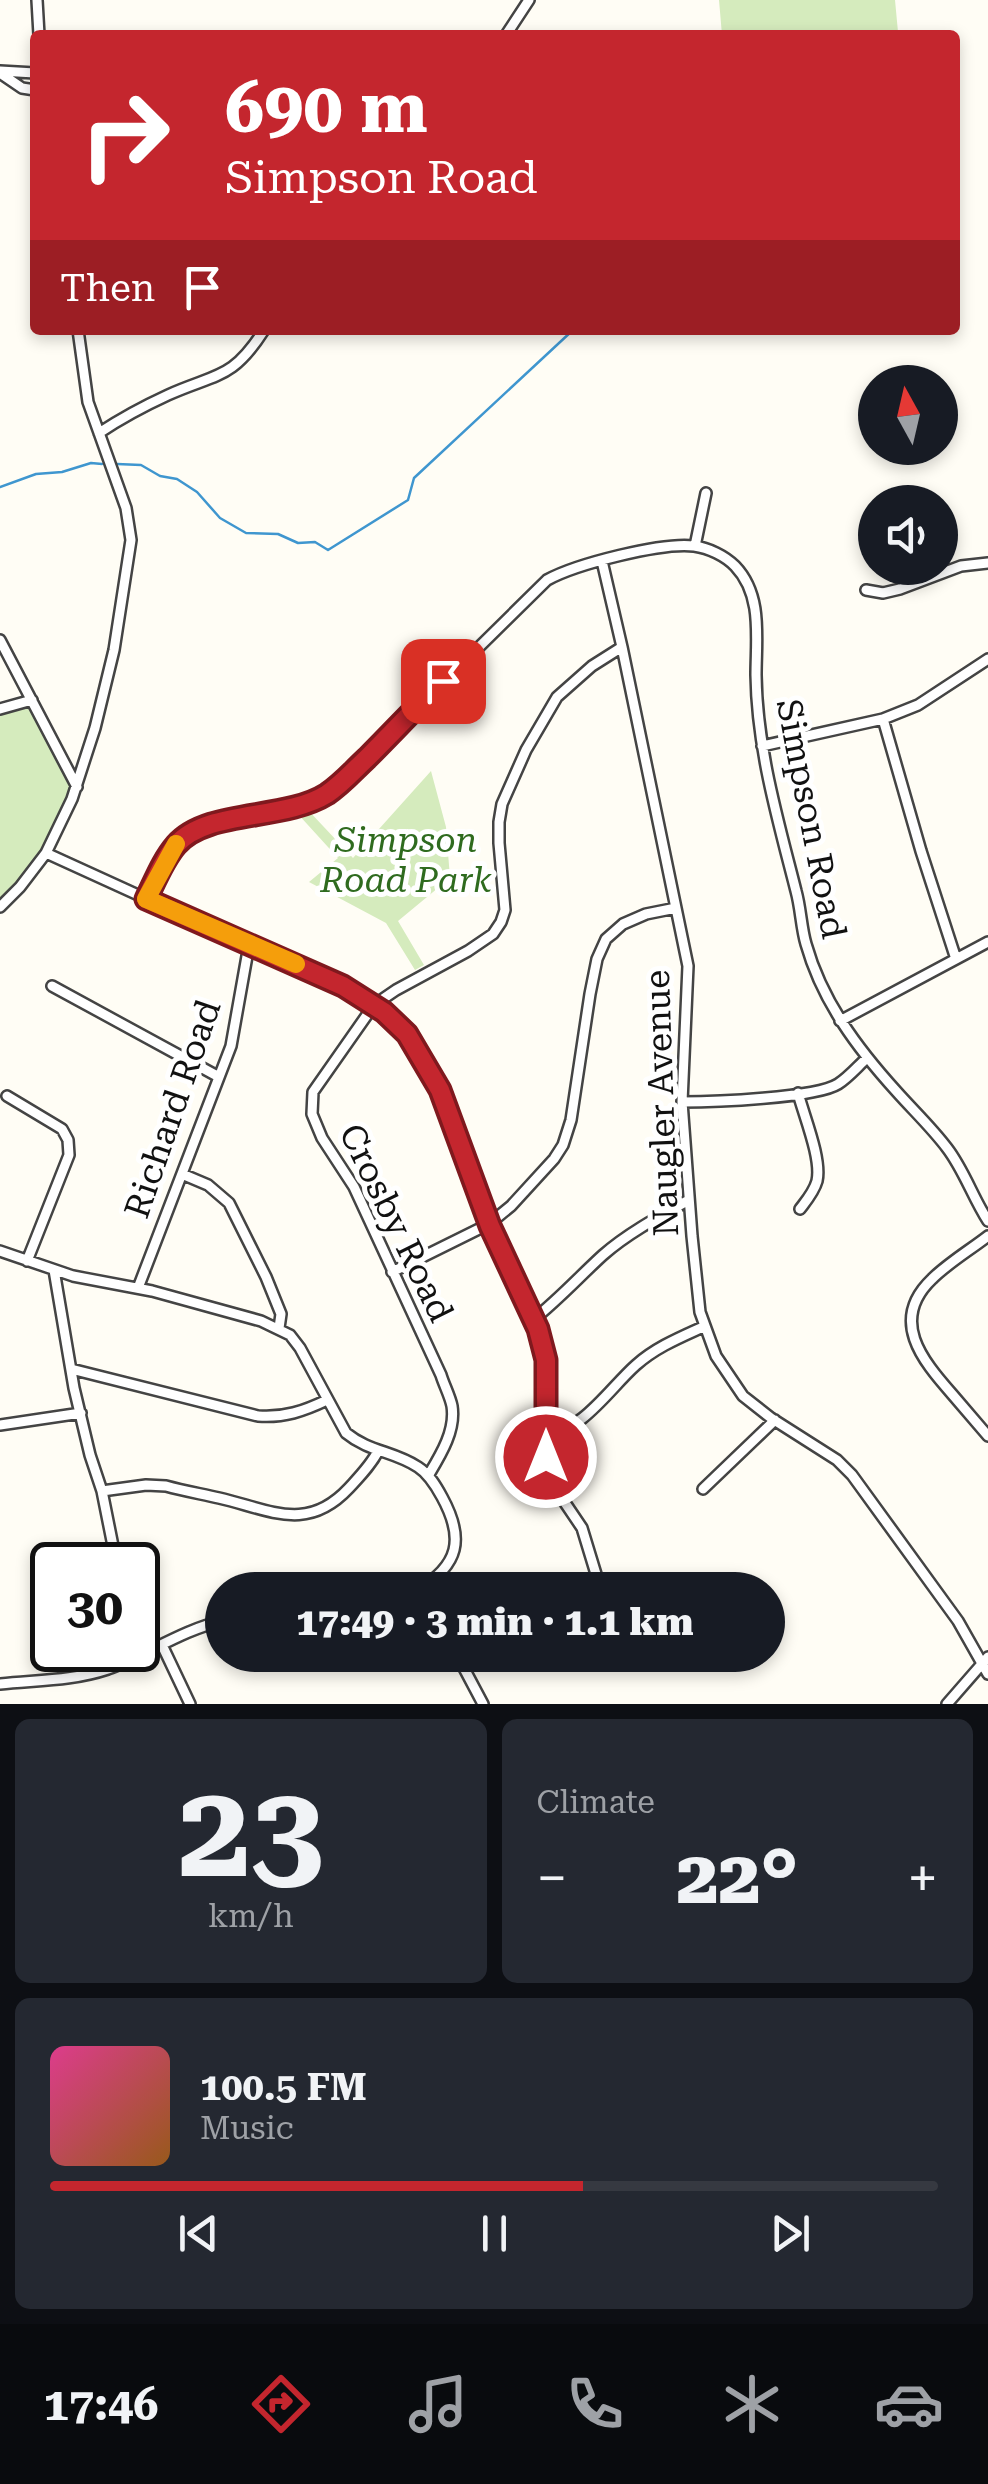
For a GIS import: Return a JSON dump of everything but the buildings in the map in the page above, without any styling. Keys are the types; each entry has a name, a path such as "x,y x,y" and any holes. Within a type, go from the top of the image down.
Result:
{"street":[{"path":"37,0 38,30"},
{"path":"509,30 529,0"},
{"path":"0,72 30,73"},
{"path":"0,72 30,89"},
{"path":"0,907 46,853 77,787 114,650 131,540 126,508 88,402 79,335"},
{"path":"98,433 173,393 219,376 245,357 260,335"},
{"path":"146,899 176,844 188,834 218,822 298,807 327,794 534,590 561,572 656,549 695,546 706,492"},
{"name":"Simpson Road","path":"695,546 732,563 750,590 757,621 757,702 762,746 805,940 822,985 840,1020 868,1058 949,1151 988,1222"},
{"name":"Naugler Avenue","path":"602,562 688,980 682,1102 700,1312 716,1356 743,1396 838,1460 852,1475 985,1660 988,1674"},
{"path":"866,590 883,593 962,566 988,562"},
{"path":"0,640 77,787"},
{"path":"374,1005 493,934 505,910 498,822 526,750 557,697 592,666 622,647"},
{"path":"762,746 883,719 918,704 988,659"},
{"path":"0,709 32,700"},
{"path":"883,719 956,959"},
{"path":"46,853 314,972 374,1005 407,1034 440,1090 489,1224 534,1319 546,1360 548,1473 582,1528 595,1572"},
{"path":"392,1272 489,1224 512,1206 554,1159 570,1120 598,959 606,939 623,924 676,908"},
{"path":"840,1020 988,942"},
{"name":"Richard Road","path":"138,1288 231,1046 249,946"},
{"path":"52,986 219,1076"},
{"name":"Crosby Road","path":"374,1005 313,1092 312,1114 322,1138 354,1187 452,1406 451,1427 428,1476"},
{"path":"682,1102 828,1089 868,1058"},
{"path":"798,1093 818,1180 800,1209"},
{"path":"7,1096 62,1129 68,1140 69,1155 27,1261"},
{"path":"182,1174 208,1185 228,1202 281,1314 279,1328"},
{"path":"534,1319 606,1252 689,1200"},
{"path":"988,1236 932,1278 916,1302 911,1326 919,1354 930,1370 988,1436"},
{"path":"0,1251 54,1270 261,1321 290,1335 346,1432 358,1443 418,1467 428,1476 454,1520 454,1552 440,1572"},
{"path":"54,1270 80,1413 112,1542"},
{"path":"545,1435 574,1425 637,1364 662,1346 705,1326"},
{"path":"71,1369 258,1416 292,1414 327,1400"},
{"path":"0,1425 80,1413"},
{"path":"703,1489 775,1420"},
{"path":"102,1491 166,1486 286,1514 310,1514 327,1508 342,1496 378,1451"},
{"path":"0,1684 76,1678 122,1663 205,1626"},
{"path":"162,1645 190,1704"},
{"path":"947,1704 985,1660"},
{"path":"466,1672 483,1704"}],"green space":[{"path":"719,0 895,0 898,30 722,30"},
{"path":"32,700 77,787 61,826 0,907 0,709"},
{"name":"Simpson Road Park","path":"431,771 446,827 450,878 398,921 424,965 415,970 386,923 309,882 338,858 297,813 308,810 353,858"}],"waterway":[{"path":"117,464 141,465 160,476 177,479 197,492 220,518 246,533 278,534 298,543 315,542 328,550 408,500 414,478 568,335"},
{"path":"0,487 36,474 102,464"}],"slow traffic":[{"path":"176,844 146,899 296,964"}],"route":[{"path":"443,681 327,794 298,807 218,822 188,834 176,844 146,899 343,986 384,1012 407,1034 440,1090 490,1226 543,1344 547,1376 546,1457"}]}
